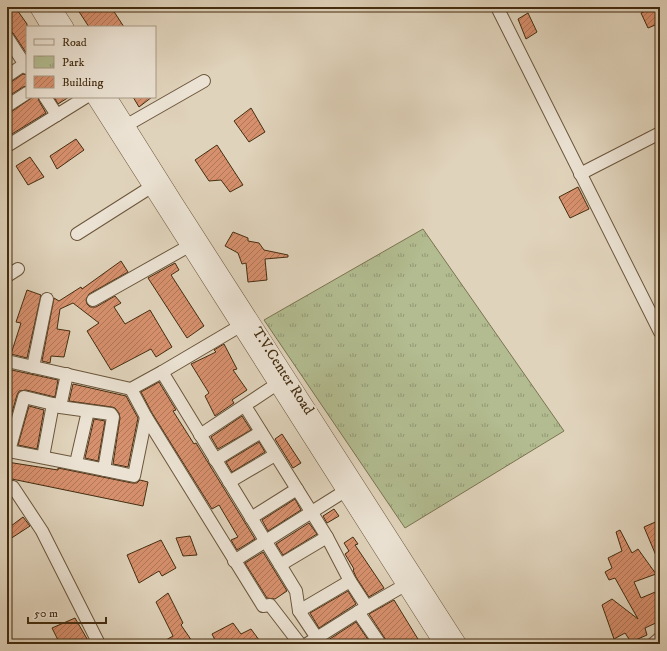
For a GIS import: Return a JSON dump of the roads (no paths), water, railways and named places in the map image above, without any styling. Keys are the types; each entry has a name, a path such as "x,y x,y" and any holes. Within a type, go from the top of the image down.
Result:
{"street":[{"path":"37,7 48,26"},
{"path":"53,7 65,26"},
{"path":"497,7 660,332"},
{"path":"7,37 26,66 7,76"},
{"path":"127,125 204,81"},
{"path":"7,106 26,94"},
{"path":"46,98 57,115"},
{"path":"7,146 84,98"},
{"name":"T.V.Center Road","path":"95,98 442,644"},
{"name":"T.V.Center Road","path":"110,98 459,644"},
{"path":"580,174 660,133"},
{"path":"77,234 151,187"},
{"path":"93,300 189,246"},
{"path":"7,276 18,269"},
{"path":"33,367 47,299"},
{"path":"7,360 131,389 240,326"},
{"path":"162,372 296,591 299,611 312,641 405,585"},
{"path":"43,457 56,405 67,374"},
{"path":"200,435 277,384"},
{"path":"131,389 146,418 263,606 270,605 300,644"},
{"path":"104,470 113,417 111,414 56,405 24,397 9,451 43,457 104,470 134,476 146,418"},
{"path":"245,406 327,537 380,644"},
{"path":"76,464 88,411"},
{"path":"215,460 261,432"},
{"path":"229,482 275,454"},
{"path":"9,488 42,531 99,644"},
{"path":"251,518 297,489"},
{"path":"234,561 345,491"},
{"path":"280,565 327,537"},
{"path":"299,611 350,581"},
{"path":"654,644 660,638"}]}
